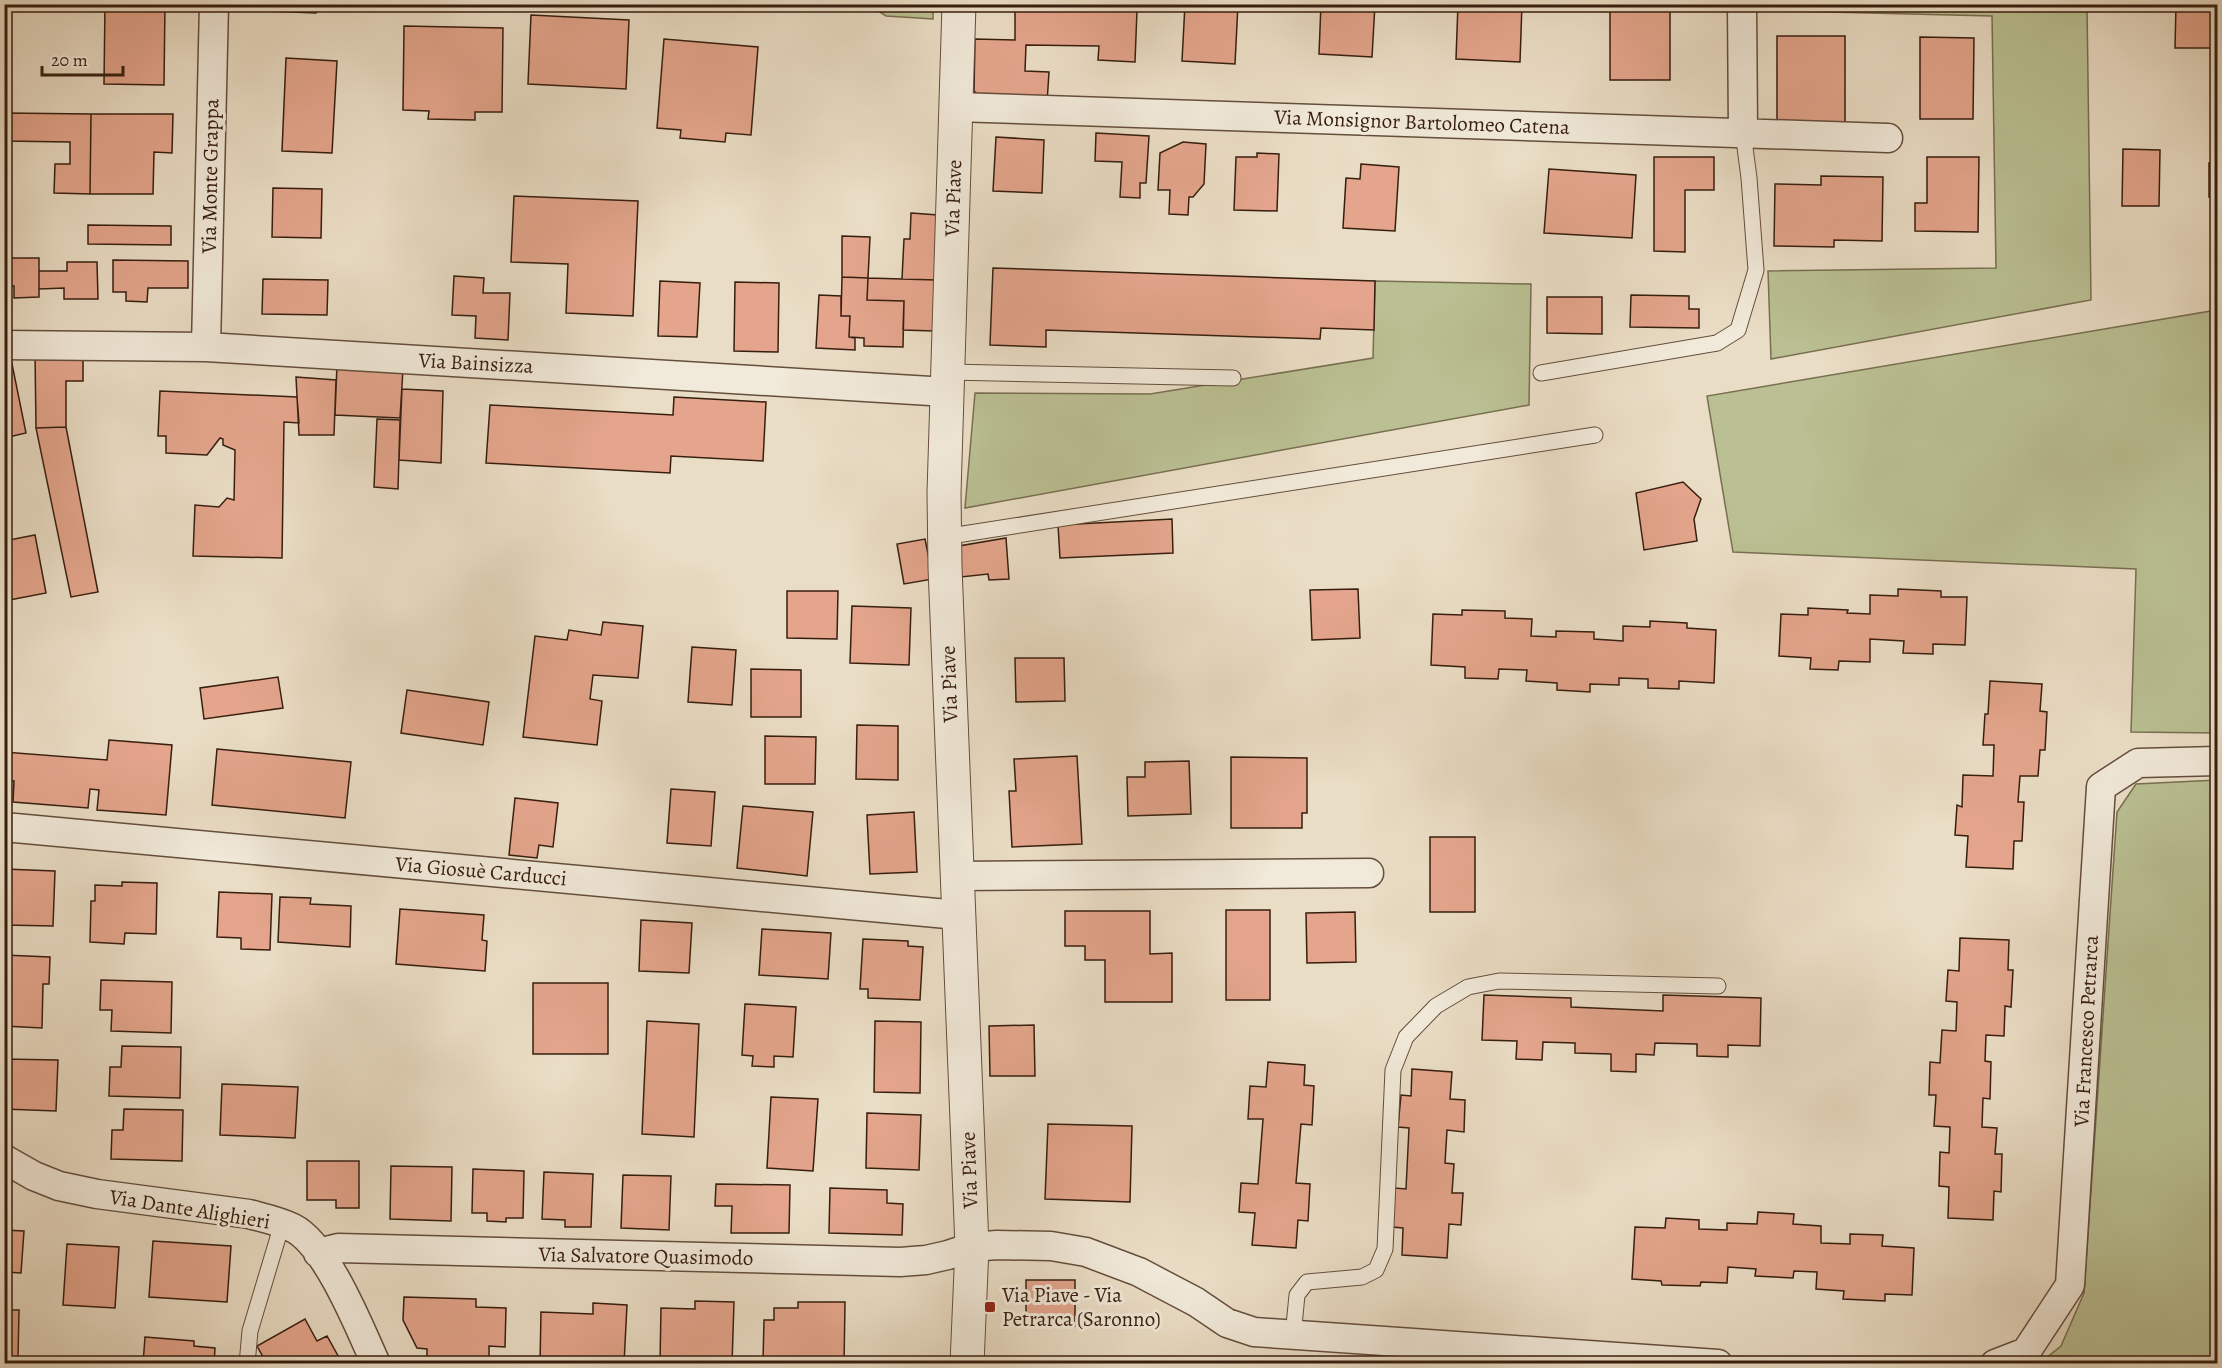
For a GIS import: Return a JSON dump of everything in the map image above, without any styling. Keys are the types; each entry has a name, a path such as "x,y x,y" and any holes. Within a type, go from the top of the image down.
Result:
{"street":[{"name":"Via Monte Grappa","path":"206,347 214,4"},
{"name":"Via Piave","path":"959,4 944,537 972,1247 967,1364"},
{"path":"1742,4 1743,132"},
{"name":"Via Monsignor Bartolomeo Catena","path":"956,107 1888,138"},
{"name":"Via Bainsizza","path":"4,345 206,347 947,382"},
{"name":"Via Francesco Petrarca","path":"1995,1364 2026,1352 2070,1285 2101,787 2138,763 2217,761"},
{"name":"Via Giosuè Carducci","path":"4,827 958,915"},
{"path":"957,876 1369,873"},
{"name":"Via Dante Alighieri","path":"4,1159 34,1176 59,1186 97,1194 249,1214 294,1228 308,1239 345,1295 376,1364"},
{"path":"972,1247 1022,1245 1086,1252 1139,1272 1196,1302 1227,1323 1254,1332 1293,1336 1369,1352 1718,1364"},
{"name":"Via Salvatore Quasimodo","path":"318,1253 338,1248 900,1262 948,1255 972,1247"}],"lane":[{"path":"1541,373 1717,343 1738,330 1756,270 1743,132"},
{"path":"947,382 1233,378"},
{"path":"944,537 1595,435"},
{"path":"1293,1336 1297,1295 1307,1282 1362,1277 1376,1270 1385,1249 1393,1070 1406,1037 1436,1006 1468,987 1498,981 1718,986"},
{"path":"248,1364 249,1331 282,1224"}],"green space":[{"path":"869,5 933,5 933,19 886,16"},
{"path":"1787,5 2087,5 2091,300 1771,359 1768,271 1996,268 1992,16 1786,11"},
{"path":"1375,281 1531,284 1529,405 965,508 975,393 1150,394 1373,358"},
{"path":"2217,310 2217,733 2131,732 2136,569 1733,552 1707,396"},
{"path":"2217,780 2217,1363 2040,1363 2061,1346 2084,1293 2117,812 2136,784"}],"building":[{"path":"105,4 165,4 164,85 104,84"},
{"path":"265,4 316,4 316,13 265,11"},
{"path":"977,4 1028,4 1137,10 1135,62 1098,60 1099,46 1026,45 1025,71 1049,72 1047,103 984,99 974,91 975,39 1015,40 1015,7"},
{"path":"1185,4 1238,4 1235,64 1182,61"},
{"path":"1321,4 1375,4 1372,57 1319,54"},
{"path":"1458,4 1522,4 1520,62 1456,59"},
{"path":"1610,4 1670,4 1670,80 1610,80"},
{"path":"2176,5 2218,5 2218,48 2175,48"},
{"path":"531,15 629,20 626,89 528,84"},
{"path":"404,26 503,28 502,112 475,112 475,120 428,119 429,111 403,110"},
{"path":"1777,36 1845,36 1845,122 1777,121"},
{"path":"1920,37 1974,38 1973,119 1920,119"},
{"path":"664,39 758,47 751,135 726,133 725,142 680,138 681,130 657,128"},
{"path":"286,58 337,61 332,153 282,151"},
{"path":"4,113 91,114 90,194 54,193 55,164 70,164 70,142 4,141"},
{"path":"91,114 173,114 172,153 154,152 153,194 90,194"},
{"path":"1096,133 1149,136 1146,183 1140,183 1140,198 1120,197 1122,162 1095,161"},
{"path":"996,137 1044,140 1042,193 993,191"},
{"path":"1183,142 1206,144 1204,184 1193,197 1189,197 1188,215 1169,214 1170,190 1158,190 1160,153"},
{"path":"2123,149 2160,150 2159,206 2122,206"},
{"path":"1257,153 1279,154 1277,211 1234,210 1236,157 1257,157"},
{"path":"1654,157 1714,157 1714,190 1685,190 1685,252 1654,251"},
{"path":"1927,157 1979,157 1978,232 1915,231 1915,203 1927,203"},
{"path":"2209,163 2218,163 2218,196 2209,197"},
{"path":"1361,164 1399,167 1395,231 1343,228 1346,178 1360,179"},
{"path":"1549,169 1636,175 1632,238 1544,233"},
{"path":"1821,176 1883,177 1882,241 1834,240 1834,247 1774,246 1775,184 1821,185"},
{"path":"273,188 322,189 321,238 272,237"},
{"path":"514,196 638,201 633,316 566,313 568,264 511,262"},
{"path":"911,213 938,215 936,280 902,279 904,239 910,239"},
{"path":"88,225 171,226 171,245 88,244"},
{"path":"842,236 870,237 868,278 842,277"},
{"path":"4,258 39,258 39,297 14,298 14,286 4,286"},
{"path":"113,260 188,261 188,288 148,288 147,302 126,301 126,292 113,292"},
{"path":"67,262 97,262 98,299 64,299 64,288 39,289 39,271 67,271"},
{"path":"993,268 1375,281 1374,330 1321,328 1320,339 1046,330 1046,347 990,345"},
{"path":"454,276 484,278 483,293 510,293 508,340 475,338 476,316 452,315"},
{"path":"842,277 868,278 867,300 904,301 903,347 864,346 864,338 849,337 850,316 841,316"},
{"path":"868,278 936,280 934,331 903,330 904,301 867,300"},
{"path":"263,279 328,280 327,315 262,314"},
{"path":"660,281 700,283 697,337 658,336"},
{"path":"735,282 779,283 778,352 734,351"},
{"path":"819,295 841,296 841,316 850,316 849,337 855,338 855,350 816,348"},
{"path":"1631,295 1689,296 1689,309 1699,309 1699,328 1630,327"},
{"path":"1547,297 1602,297 1602,334 1547,333"},
{"path":"35,353 83,354 83,381 66,381 66,427 36,428"},
{"path":"4,354 10,354 26,433 4,438"},
{"path":"337,365 403,369 400,418 335,415"},
{"path":"296,377 336,380 334,435 299,435"},
{"path":"402,389 443,391 441,463 399,460"},
{"path":"160,391 297,397 299,423 284,422 282,558 193,556 195,505 219,507 227,498 234,500 235,450 223,445 223,439 220,438 207,455 166,453 166,436 158,436"},
{"path":"674,397 766,402 763,461 671,456 670,473 486,463 490,405 673,415"},
{"path":"377,419 400,420 398,489 374,487"},
{"path":"66,427 98,592 71,597 36,428"},
{"path":"1683,482 1701,499 1694,519 1697,541 1644,550 1636,493"},
{"path":"1172,519 1173,553 1060,558 1058,525"},
{"path":"35,535 46,593 4,601 4,541"},
{"path":"1006,538 1009,579 989,580 988,574 961,577 959,546"},
{"path":"925,539 933,579 904,584 897,544"},
{"path":"1358,589 1360,638 1312,640 1310,590"},
{"path":"1898,589 1941,591 1941,597 1967,597 1965,645 1933,644 1933,654 1903,653 1904,641 1870,639 1870,662 1839,661 1838,670 1810,669 1811,658 1779,656 1781,614 1808,615 1808,608 1848,610 1847,613 1870,614 1870,595 1898,596"},
{"path":"787,591 838,591 837,639 787,638"},
{"path":"852,606 911,608 909,665 850,663"},
{"path":"1462,610 1505,611 1505,618 1532,619 1531,636 1556,637 1556,631 1594,632 1594,639 1623,641 1623,626 1650,627 1650,621 1687,623 1687,628 1716,630 1714,683 1679,681 1679,689 1648,688 1648,679 1619,678 1619,685 1590,684 1590,692 1557,690 1557,683 1526,681 1527,670 1499,669 1498,679 1465,678 1465,667 1431,665 1433,614 1462,615"},
{"path":"603,622 643,626 638,678 593,675 590,699 602,701 597,745 523,737 535,636 567,640 569,630 601,635"},
{"path":"692,647 736,650 732,705 688,702"},
{"path":"1015,658 1064,658 1065,701 1016,702"},
{"path":"751,669 801,670 801,717 751,717"},
{"path":"278,677 283,708 204,719 200,688"},
{"path":"1990,681 2042,684 2040,711 2047,712 2045,750 2040,750 2038,776 2020,776 2018,802 2024,802 2022,841 2014,841 2013,869 1966,867 1968,836 1955,835 1957,805 1962,807 1963,775 1993,776 1994,745 1983,745"},
{"path":"407,690 489,702 483,745 401,733"},
{"path":"857,725 898,726 898,780 856,779"},
{"path":"765,736 816,737 815,784 765,784"},
{"path":"109,740 172,745 166,815 97,810 99,790 90,789 88,808 13,802 14,781 4,781 4,752 107,760"},
{"path":"217,749 351,762 345,818 212,805"},
{"path":"1077,756 1082,844 1012,847 1009,791 1016,791 1014,759"},
{"path":"1231,757 1307,758 1307,813 1302,813 1302,828 1231,828"},
{"path":"1189,761 1191,814 1128,816 1127,777 1145,777 1145,762"},
{"path":"671,789 715,792 711,846 667,843"},
{"path":"515,798 558,803 553,847 539,845 537,858 509,855"},
{"path":"743,806 813,812 807,876 737,868"},
{"path":"914,812 917,872 870,874 867,815"},
{"path":"1430,837 1475,837 1475,912 1430,912"},
{"path":"4,869 55,871 53,926 4,925"},
{"path":"122,882 157,883 156,934 125,933 124,944 90,942 91,901 95,901 95,885 122,886"},
{"path":"219,892 272,894 270,950 241,949 241,938 217,937"},
{"path":"280,897 311,898 310,904 351,906 350,947 278,942"},
{"path":"400,909 484,915 482,940 487,941 485,971 396,964"},
{"path":"1226,910 1270,910 1270,1000 1226,1000"},
{"path":"1065,911 1150,911 1150,954 1172,953 1172,1002 1105,1002 1105,960 1085,960 1085,946 1065,946"},
{"path":"1355,912 1356,962 1307,963 1306,913"},
{"path":"641,920 692,923 689,973 639,971"},
{"path":"762,929 831,933 828,979 759,975"},
{"path":"1960,938 2009,940 2008,970 2013,970 2011,1007 2005,1006 2004,1036 1986,1035 1985,1061 1991,1062 1990,1099 1983,1098 1982,1127 1997,1128 1995,1154 2002,1154 2001,1192 1994,1191 1993,1220 1948,1218 1949,1187 1939,1186 1940,1152 1949,1153 1950,1127 1934,1126 1936,1095 1929,1095 1930,1062 1940,1063 1942,1030 1956,1031 1957,1002 1946,1001 1948,970 1959,971"},
{"path":"863,939 908,941 908,946 923,947 920,1000 868,998 868,989 860,989"},
{"path":"4,955 50,957 49,984 43,984 42,1028 4,1026"},
{"path":"101,980 172,982 171,1033 111,1031 112,1010 100,1010"},
{"path":"533,983 608,983 608,1054 533,1054"},
{"path":"1484,995 1571,998 1571,1007 1663,1011 1663,995 1761,998 1760,1046 1728,1045 1728,1057 1697,1056 1697,1044 1655,1043 1654,1055 1636,1054 1636,1072 1611,1071 1611,1054 1575,1053 1575,1043 1543,1042 1542,1060 1516,1059 1517,1041 1482,1040"},
{"path":"745,1004 796,1007 793,1057 774,1056 774,1067 752,1066 753,1056 742,1055"},
{"path":"647,1021 699,1024 694,1137 642,1134"},
{"path":"875,1021 921,1022 920,1093 874,1092"},
{"path":"1034,1025 1035,1076 990,1076 989,1026"},
{"path":"122,1046 181,1047 180,1098 109,1096 110,1067 121,1067"},
{"path":"4,1059 58,1060 56,1111 4,1109"},
{"path":"1268,1062 1305,1065 1304,1085 1314,1086 1312,1125 1301,1124 1296,1183 1310,1184 1308,1221 1298,1220 1296,1248 1252,1245 1255,1213 1239,1212 1241,1183 1258,1184 1263,1119 1248,1119 1250,1086 1266,1087"},
{"path":"1412,1069 1452,1072 1450,1099 1465,1100 1464,1132 1447,1130 1445,1163 1454,1164 1452,1193 1463,1193 1461,1225 1449,1224 1447,1258 1402,1255 1403,1228 1392,1227 1395,1188 1406,1189 1409,1128 1398,1127 1401,1095 1411,1096"},
{"path":"222,1084 298,1087 295,1138 220,1135"},
{"path":"771,1097 818,1099 813,1171 767,1168"},
{"path":"124,1109 183,1110 182,1161 111,1159 112,1130 123,1130"},
{"path":"867,1113 921,1115 919,1170 866,1168"},
{"path":"1048,1124 1132,1126 1130,1202 1045,1199"},
{"path":"307,1161 359,1161 359,1208 336,1208 336,1200 307,1200"},
{"path":"391,1166 452,1167 451,1221 390,1219"},
{"path":"473,1169 524,1171 523,1218 506,1218 506,1222 487,1221 487,1213 472,1213"},
{"path":"544,1172 593,1174 591,1227 565,1227 565,1220 542,1219"},
{"path":"623,1175 671,1176 669,1230 621,1228"},
{"path":"716,1184 790,1185 789,1233 731,1233 732,1206 715,1206"},
{"path":"830,1188 887,1190 887,1203 903,1204 902,1235 829,1233"},
{"path":"1758,1212 1794,1214 1793,1224 1821,1226 1821,1243 1850,1244 1850,1234 1883,1235 1882,1246 1914,1248 1912,1295 1885,1294 1885,1301 1843,1299 1844,1291 1816,1289 1817,1272 1794,1271 1793,1278 1755,1276 1756,1269 1728,1267 1727,1283 1701,1282 1700,1286 1662,1285 1661,1281 1632,1279 1635,1227 1665,1228 1666,1218 1699,1220 1699,1229 1727,1230 1727,1223 1757,1224"},
{"path":"4,1230 24,1231 21,1273 4,1272"},
{"path":"153,1241 231,1246 227,1302 149,1297"},
{"path":"67,1244 119,1247 115,1308 63,1305"},
{"path":"1026,1280 1075,1280 1075,1326 1026,1325"},
{"path":"404,1297 476,1299 476,1307 506,1308 505,1347 489,1346 489,1364 427,1364 427,1349 417,1348 403,1320"},
{"path":"695,1301 734,1302 732,1364 660,1363 661,1308 695,1309"},
{"path":"798,1302 845,1302 844,1364 763,1362 764,1320 774,1320 774,1308 798,1308"},
{"path":"593,1303 627,1305 624,1364 540,1364 541,1312 593,1314"},
{"path":"4,1310 19,1310 18,1358 4,1357"},
{"path":"305,1319 317,1341 327,1336 341,1361 337,1364 267,1364 257,1346"},
{"path":"145,1337 194,1341 194,1346 215,1348 214,1364 143,1364"}],"place":[{"name":"Via Piave - Via Petrarca (Saronno)","path":"990,1307"}]}
